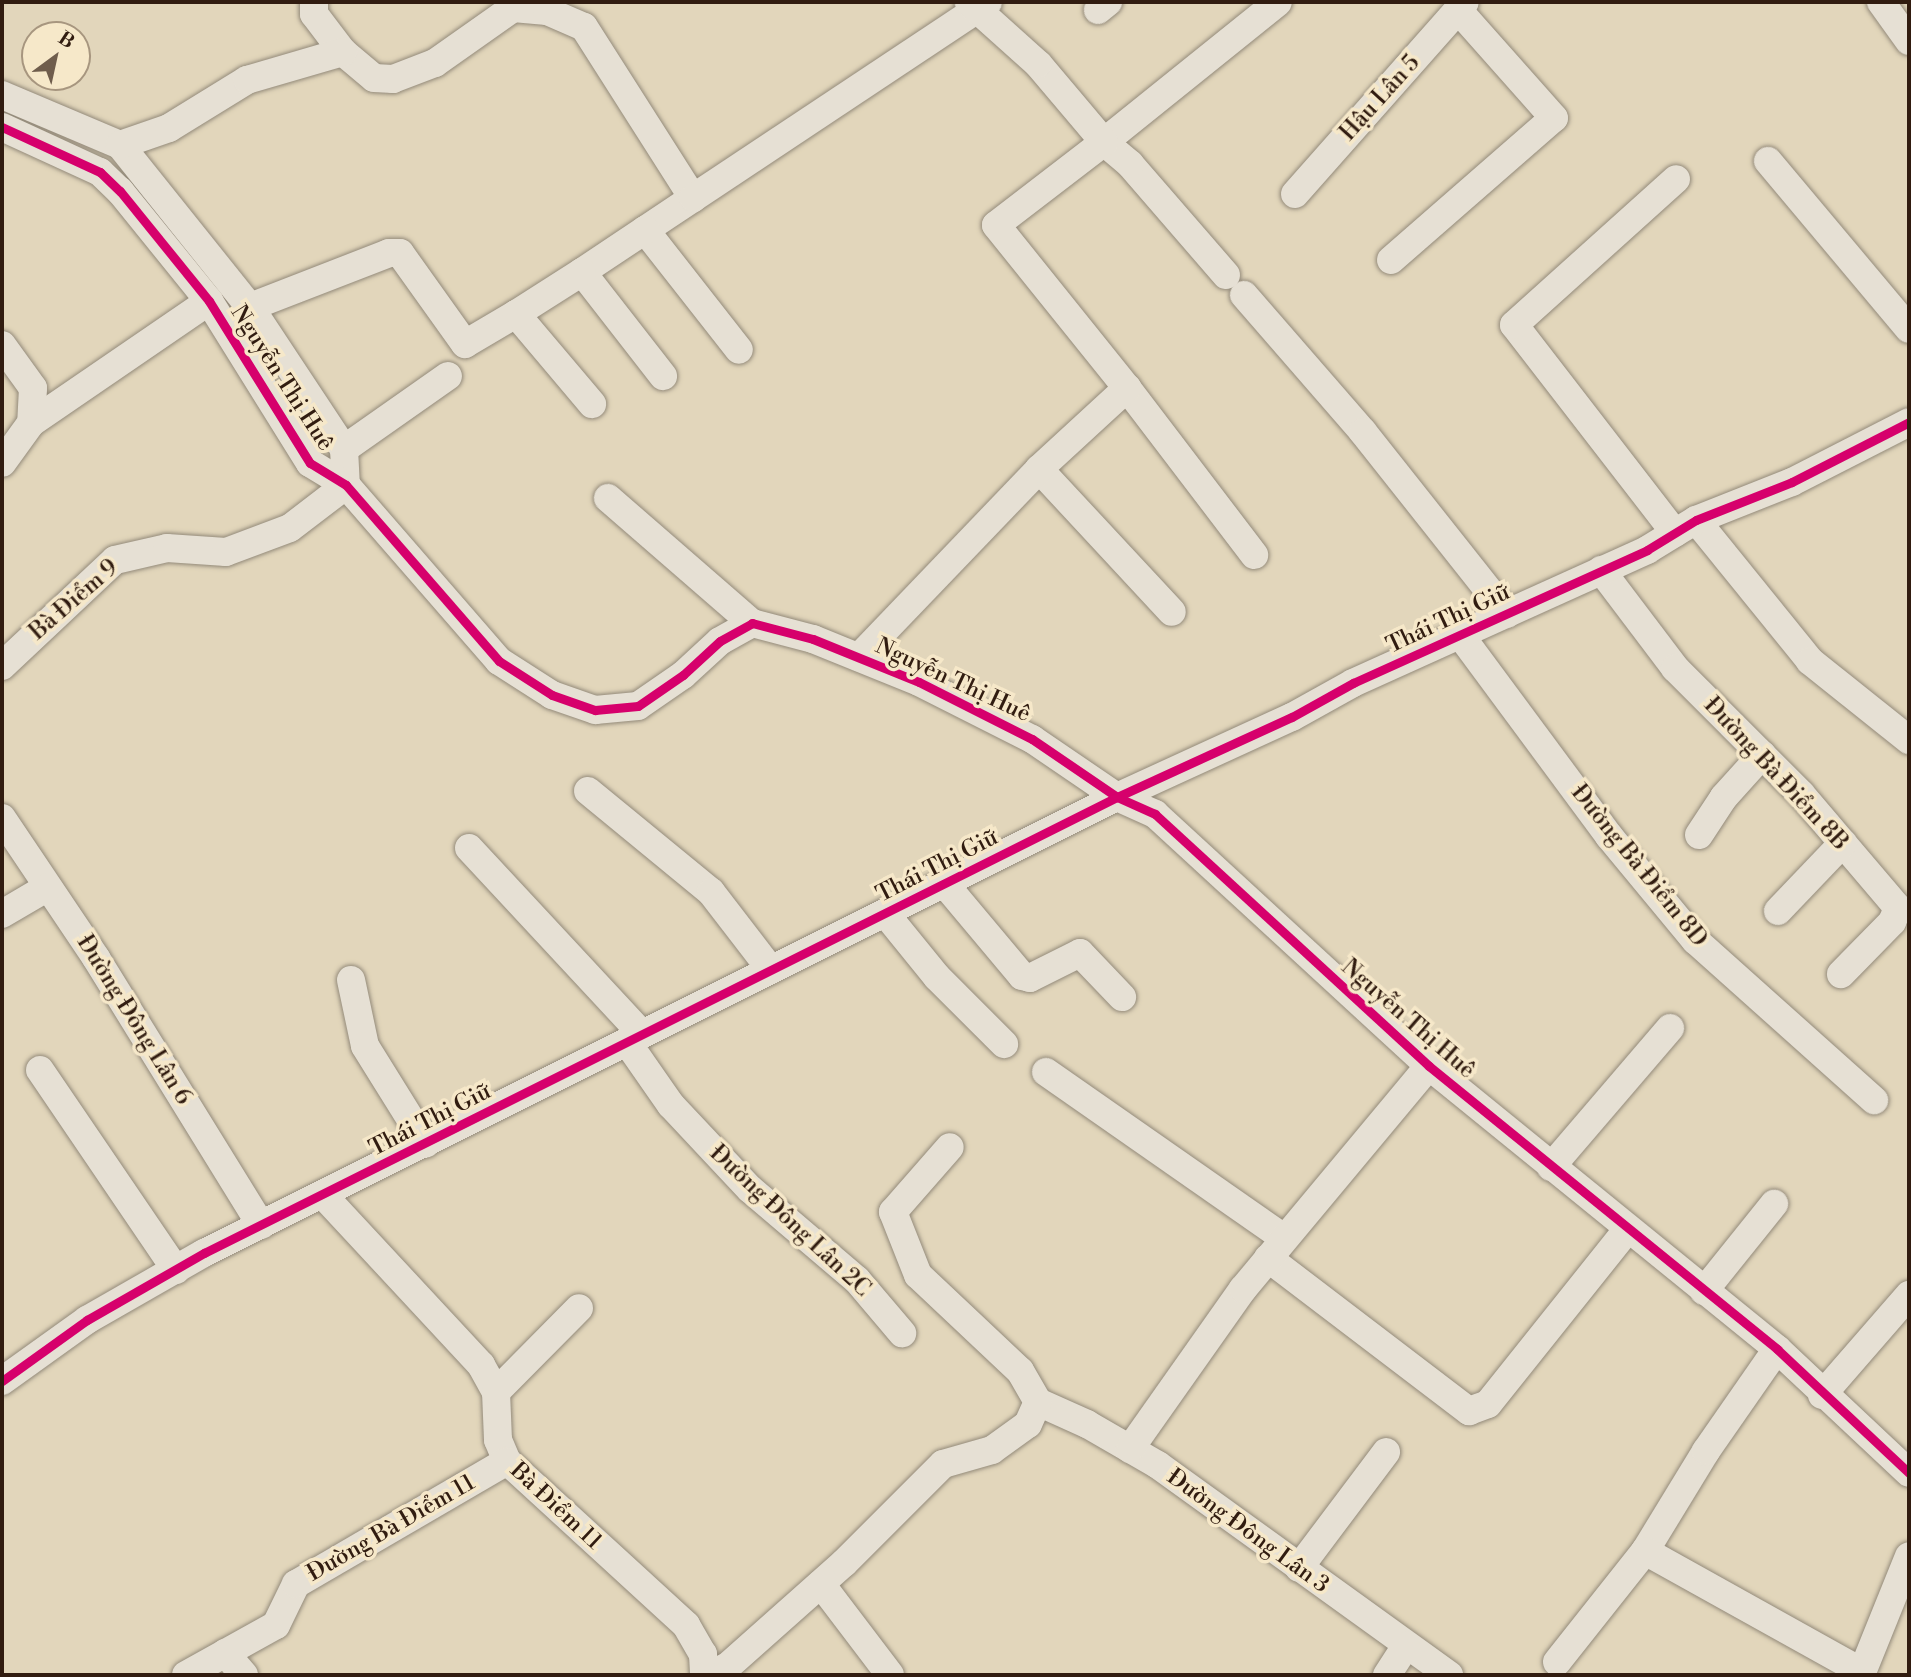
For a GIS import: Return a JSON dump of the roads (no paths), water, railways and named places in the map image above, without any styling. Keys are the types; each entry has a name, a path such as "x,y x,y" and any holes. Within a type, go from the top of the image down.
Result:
{"street":[{"path":"1254,555 1127,388 996,225 1279,2"},
{"path":"1881,2 1909,41"},
{"path":"250,307 389,253 406,259 465,344 582,272 978,5 1038,64 1104,142 1130,164 1363,432 1507,614"},
{"path":"310,6 342,52 374,78 393,79 435,63 513,8 547,11 583,27 693,198"},
{"path":"1391,260 1554,118 1461,6"},
{"name":"Hậu Lân 5","path":"1295,194 1461,6"},
{"path":"120,145 169,128 247,80 342,52"},
{"name":"Nguyễn Thị Huê","path":"2,95 120,145 250,307 344,449 346,485"},
{"name":"Nguyễn Thị Huê","path":"2,127 100,172 209,301 310,463 346,485 499,660 552,695 596,710 638,706 682,675 720,641 752,623 813,639 859,657 919,682 1032,738 1117,797 1155,814 1429,1066 1627,1230 1777,1349 1822,1395 1909,1473"},
{"path":"1768,161 1909,328"},
{"path":"1676,179 1514,325 1686,527 1810,661 1909,740"},
{"path":"645,230 739,350"},
{"path":"582,272 663,376"},
{"path":"2,463 31,423 209,301"},
{"path":"516,314 592,404"},
{"path":"2,345 33,388 31,423"},
{"path":"344,449 448,376"},
{"path":"859,657 1039,469 1127,388"},
{"name":"Thái Thị Giữ","path":"2,1381 87,1320 261,1226 1117,797 1601,570 1686,527 1792,482 1909,422"},
{"path":"1039,469 1172,612"},
{"name":"Bà Điểm 9","path":"2,666 115,560 167,548 226,552 290,528 346,485"},
{"path":"608,498 723,594 752,623"},
{"name":"Đường Bà Điểm 8B","path":"1601,570 1675,668 1762,755 1898,908 1892,922 1841,974"},
{"name":"Đường Bà Điểm 8D","path":"1461,636 1609,836 1696,941 1874,1100"},
{"path":"1699,835 1724,797 1762,755"},
{"path":"589,791 711,892 771,970"},
{"name":"Đường Đông Lân 6","path":"2,818 261,1226"},
{"path":"1778,911 1843,843"},
{"name":"Đường Đông Lân 2C","path":"470,848 635,1038 679,1114 750,1189 857,1280 902,1334"},
{"path":"944,883 1022,976 1030,978 1080,953 1122,997"},
{"path":"2,914 48,887"},
{"path":"885,913 937,977 1004,1044"},
{"path":"351,980 365,1046 426,1144"},
{"path":"1551,1167 1670,1028"},
{"path":"1130,1449 1276,1248 1429,1066"},
{"path":"40,1070 176,1270"},
{"path":"1046,1072 1276,1248 1377,1345 1469,1411 1488,1404 1627,1230"},
{"path":"707,1675 728,1666 821,1584 943,1464 992,1450 1028,1424 1038,1402 1020,1371 918,1275 893,1212 950,1147"},
{"name":"Bà Điểm 11","path":"324,1196 481,1365 496,1392 498,1440 507,1461 687,1625 703,1654 707,1675"},
{"path":"1704,1291 1774,1204"},
{"path":"1822,1395 1909,1295"},
{"path":"496,1392 579,1308"},
{"path":"1558,1662 1645,1552 1706,1451 1777,1349"},
{"name":"Đường Đông Lân 3","path":"1038,1402 1130,1449 1299,1568 1441,1673"},
{"path":"1299,1568 1386,1452"},
{"name":"Đường Bà Điểm 11","path":"186,1675 276,1625 296,1584 507,1461"},
{"path":"1645,1552 1861,1674 1909,1556"},
{"path":"821,1584 890,1675"},
{"path":"1387,1675 1406,1646"},
{"path":"225,1653 244,1675"}]}
